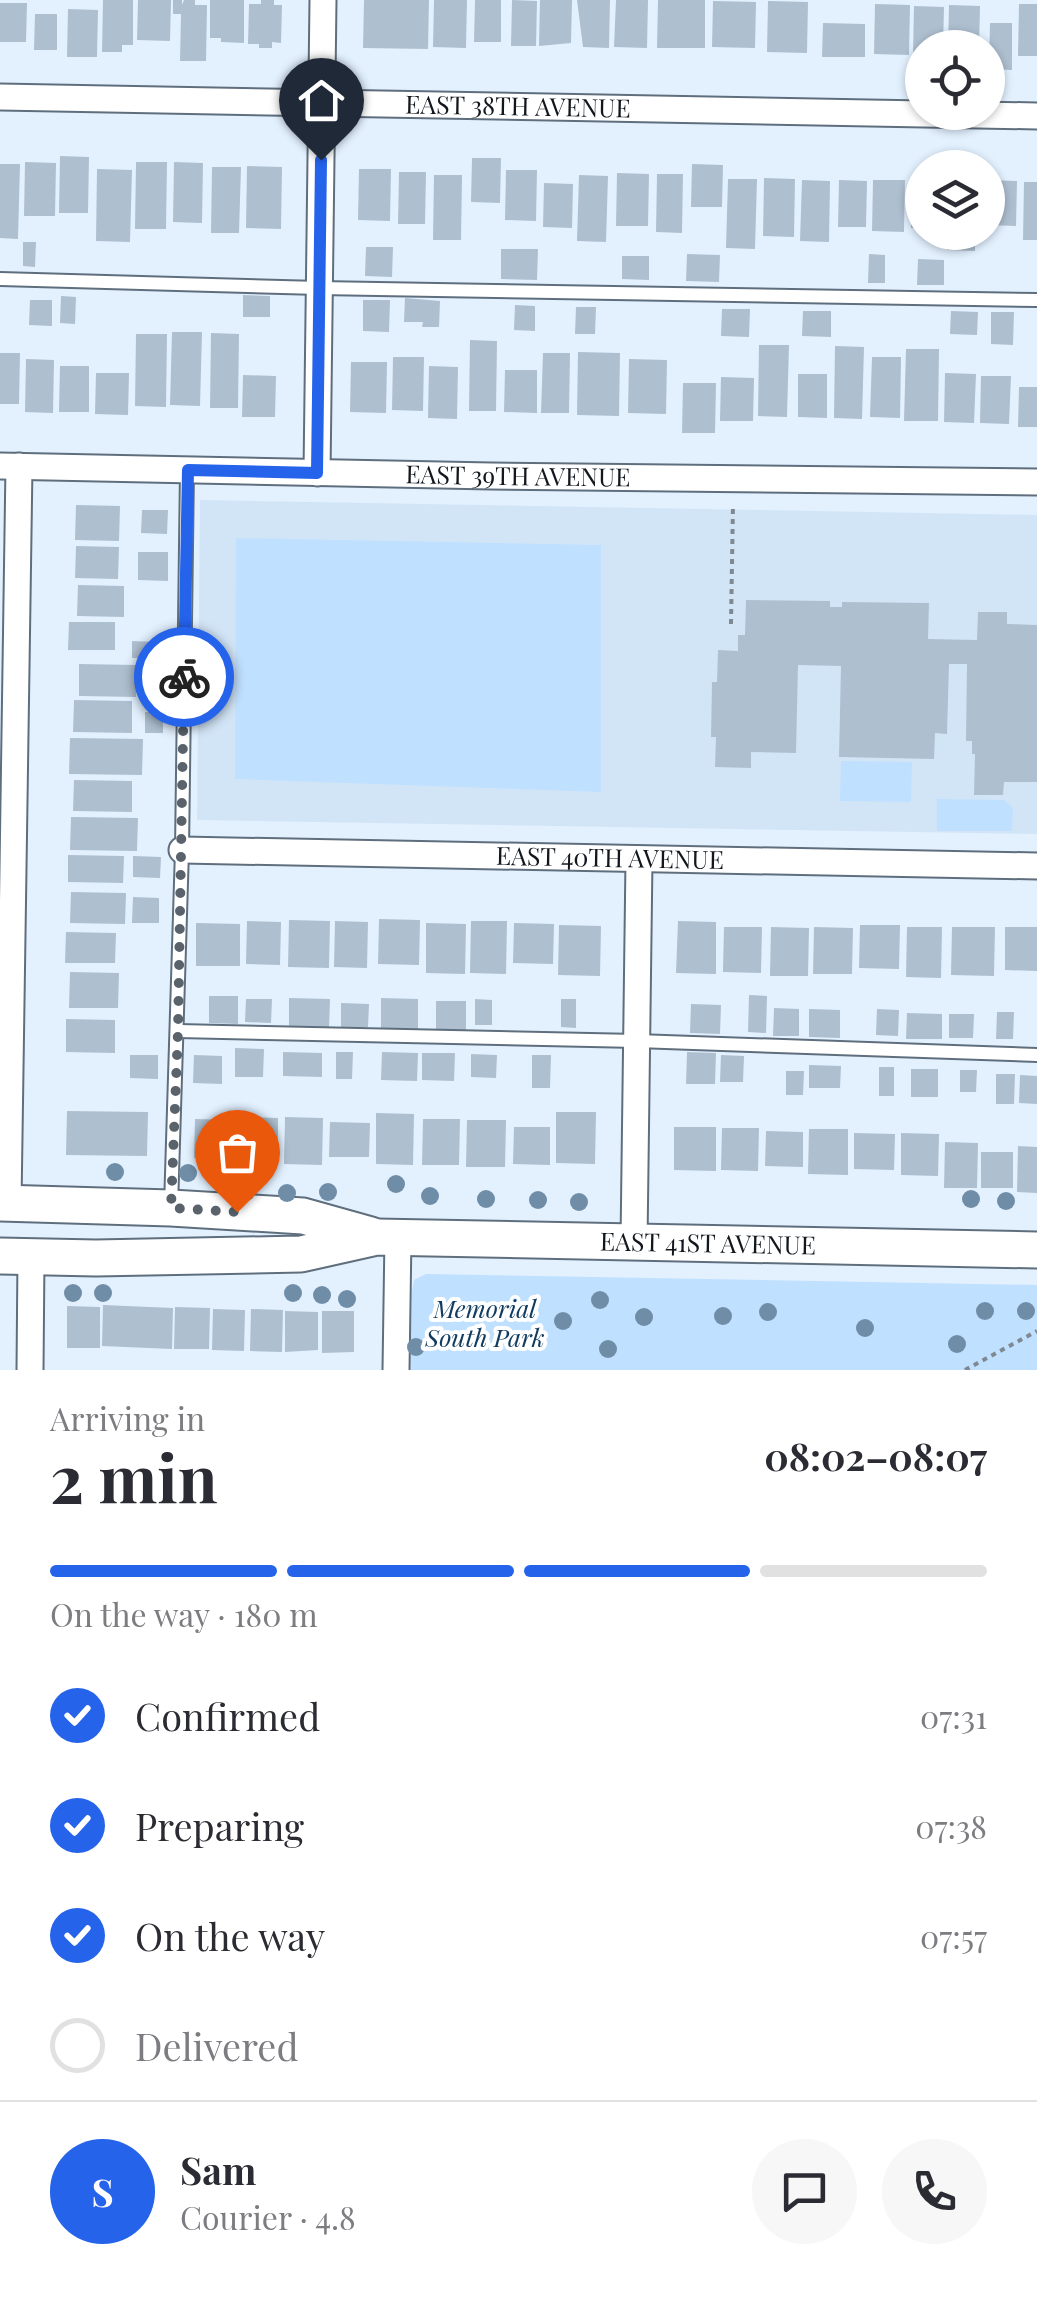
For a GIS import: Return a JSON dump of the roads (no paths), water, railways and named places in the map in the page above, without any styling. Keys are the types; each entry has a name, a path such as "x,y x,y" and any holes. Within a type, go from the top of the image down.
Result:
{"main road":[{"name":"EAST 41ST AVENUE","path":"4,1203 303,1216 387,1237"},
{"name":"EAST 41ST AVENUE","path":"15,1256 301,1254 387,1237 1037,1250"}],"street":[{"path":"317,473 323,0"},
{"name":"EAST 38TH AVENUE","path":"0,97 1037,116"},
{"path":"4,1203 10,466"},
{"name":"EAST 39TH AVENUE","path":"10,466 1037,482"},
{"name":"EAST 40TH AVENUE","path":"182,850 1037,866"},
{"path":"634,1242 639,860"},
{"path":"387,1237 396,1370"},
{"path":"15,1256 30,1370"}],"lane":[{"path":"0,280 1037,300"},
{"path":"171,1208 188,470"},
{"path":"178,1031 637,1041 1037,1056"}],"park label":[{"name":"Memorial South Park","path":"485,1324"}]}
